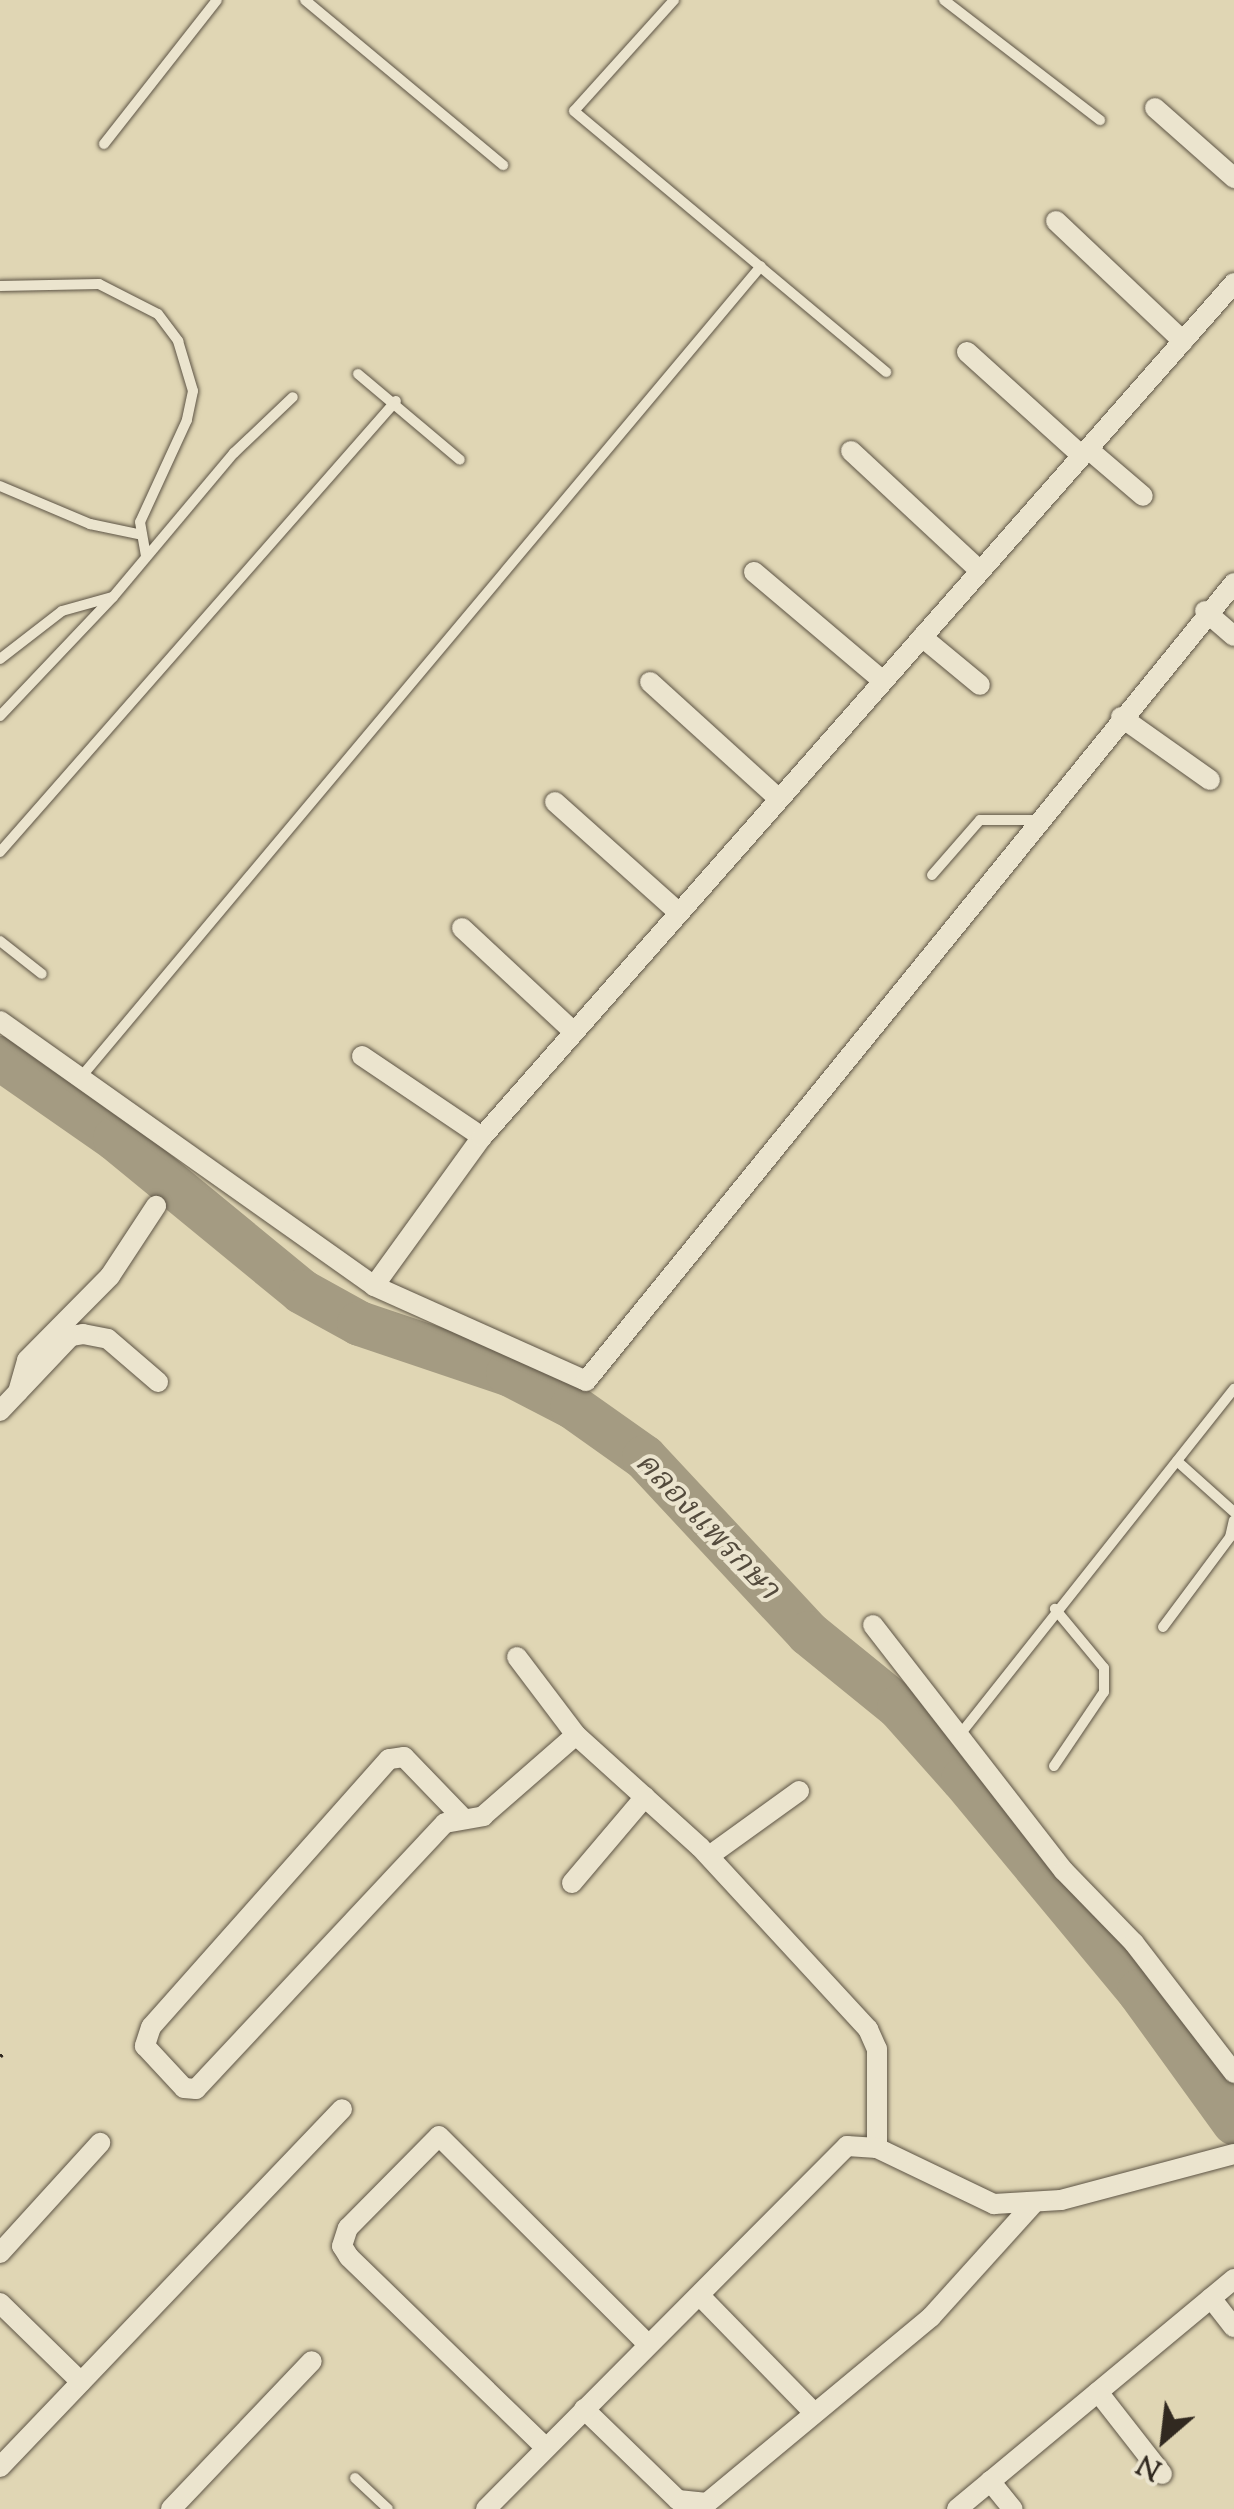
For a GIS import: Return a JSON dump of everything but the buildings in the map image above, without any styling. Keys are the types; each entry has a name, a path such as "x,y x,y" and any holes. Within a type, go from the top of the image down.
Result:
{"street":[{"path":"1154,108 1234,178"},
{"path":"1056,222 1183,341"},
{"path":"374,1286 482,1137 1234,283"},
{"path":"967,352 1143,496"},
{"path":"851,451 980,572"},
{"path":"754,572 883,681"},
{"path":"0,1021 374,1286 576,1378 595,1378 1205,612 1234,584"},
{"path":"1205,612 1234,636"},
{"path":"922,638 980,685"},
{"path":"650,682 779,799"},
{"path":"1121,717 1210,780"},
{"path":"555,802 679,912"},
{"path":"462,928 574,1032"},
{"path":"362,1056 482,1137"},
{"path":"18,1392 27,1360 110,1276 156,1206"},
{"path":"0,1411 71,1336 108,1339 158,1382"},
{"path":"873,1625 962,1732 1064,1871 1134,1944 1234,2073"},
{"path":"516,1658 576,1735 709,1856 868,2028 877,2049 877,2148"},
{"path":"460,1816 404,1757 389,1759 150,2027 145,2046 184,2088 196,2090 430,1838 460,1816 483,1816 576,1735"},
{"path":"709,1856 799,1791"},
{"path":"572,1884 646,1798"},
{"path":"0,2467 342,2109"},
{"path":"545,2447 349,2257 342,2246 348,2228 439,2136 647,2343"},
{"path":"0,2253 100,2143"},
{"path":"498,2505 545,2447 847,2146 877,2148 971,2196 1034,2204 1234,2154"},
{"path":"584,2409 678,2500 698,2507 947,2302 1034,2204"},
{"path":"956,2509 1234,2279"},
{"path":"700,2296 814,2413"},
{"path":"1212,2298 1234,2327"},
{"path":"0,2302 80,2382"},
{"path":"170,2509 312,2361"},
{"path":"1098,2392 1162,2474"},
{"path":"990,2481 1013,2509"}],"lane":[{"path":"104,144 217,0"},
{"path":"305,0 503,165"},
{"path":"674,0 574,111 886,372"},
{"path":"944,0 1100,120"},
{"path":"80,1078 761,266"},
{"path":"0,286 99,284 158,314 178,340 192,391 187,420 147,502 142,536 146,556"},
{"path":"358,374 396,401 460,460"},
{"path":"0,716 113,597 234,452 293,397"},
{"path":"0,852 396,401"},
{"path":"0,486 90,524 142,536"},
{"path":"0,660 62,611 113,597"},
{"path":"932,875 980,820 1038,820"},
{"path":"0,941 42,974"},
{"path":"962,1732 1054,1609 1234,1390"},
{"path":"1163,1627 1230,1537 1234,1516 1177,1460"},
{"path":"1054,1609 1104,1668 1104,1692 1054,1766"},
{"path":"355,2478 388,2509"}],"waterway":[{"name":"คลองแพรกษา","path":"0,1058 115,1138 301,1291 359,1323 508,1373 572,1406 644,1457 808,1633 899,1707 963,1779 1139,1991 1234,2122"}]}
